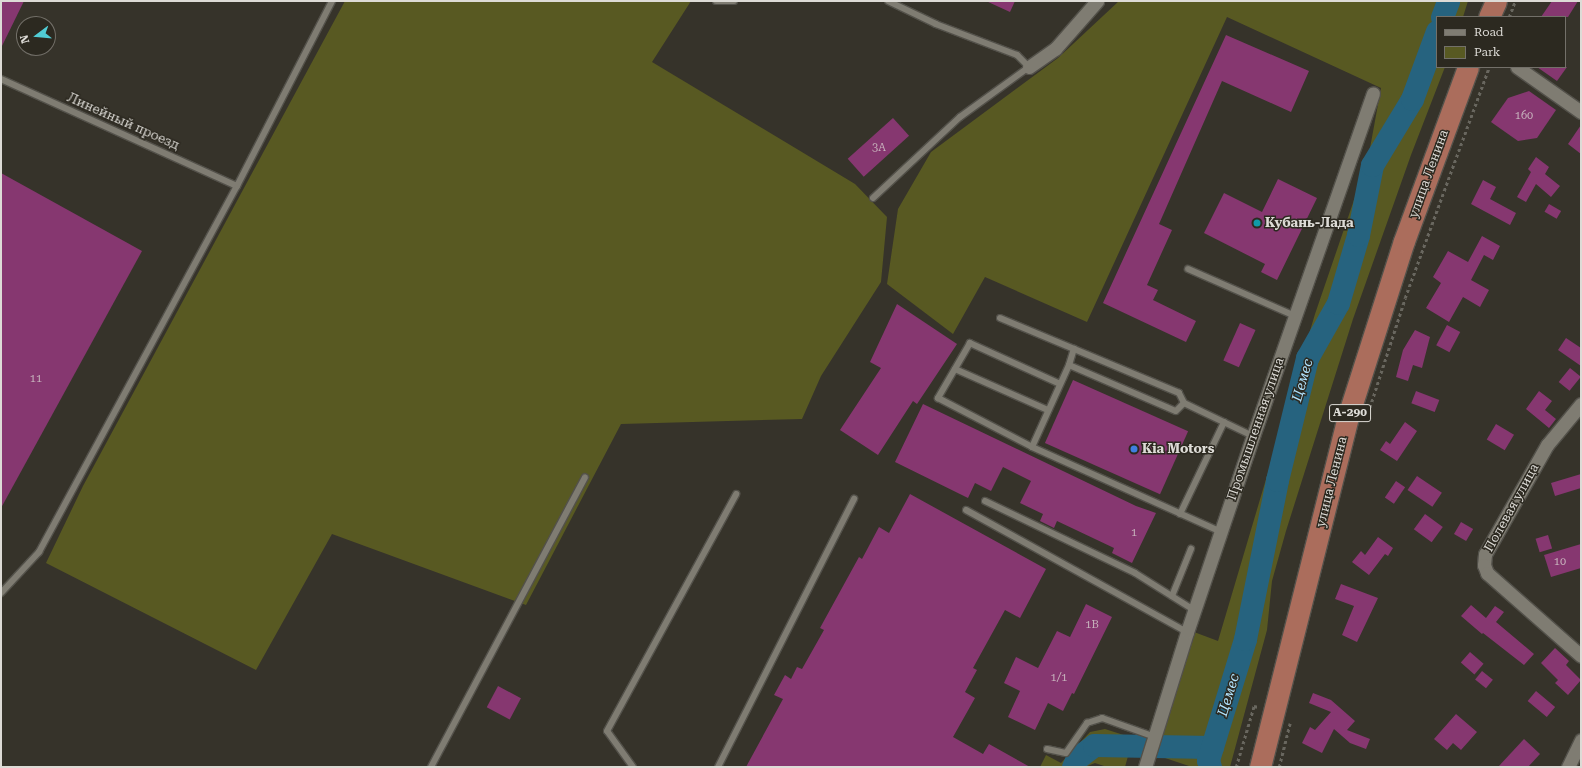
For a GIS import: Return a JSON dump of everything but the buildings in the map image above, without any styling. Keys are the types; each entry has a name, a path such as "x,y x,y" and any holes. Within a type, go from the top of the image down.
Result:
{"highway":[{"path":"1489,16 1496,1"},
{"name":"улица Ленина","path":"1260,767 1350,410 1404,241 1468,68"}],"street":[{"path":"1029,67 1055,49 1097,1"},
{"path":"1518,68 1581,112"},
{"name":"Промышленная улица","path":"1145,767 1194,610 1294,316 1373,93"},
{"name":"Полевая улица","path":"1581,404 1547,445 1485,554 1484,565 1487,573 1581,656"},
{"path":"1568,767 1581,740"}],"lane":[{"path":"1,593 40,552 237,186 332,1"},
{"path":"716,1 734,1"},
{"path":"873,198 960,117 1029,67 1017,55 936,24 888,1"},
{"name":"Линейный проезд","path":"1,79 237,186"},
{"path":"1188,269 1294,316"},
{"path":"1000,318 1179,393 1184,403 1253,436"},
{"path":"1058,382 970,343 938,398 1032,447 1221,532"},
{"path":"1032,447 1069,364 1074,349"},
{"path":"1069,364 1176,411 1184,403"},
{"path":"955,369 1048,410"},
{"path":"1180,514 1224,422"},
{"path":"431,767 585,477"},
{"path":"633,767 607,731 736,494"},
{"path":"718,767 854,499"},
{"path":"985,501 1135,574 1194,610"},
{"path":"966,510 1187,632"},
{"path":"1172,596 1191,549"},
{"path":"1047,749 1066,753 1087,723 1102,718 1155,737"}],"path":[{"path":"1509,16 1516,1"},
{"path":"1365,423 1405,298 1489,68"}],"green space":[{"path":"345,1 691,1 652,62 855,184 887,217 881,282 821,376 802,419 621,424 526,605 332,534 256,670 46,563 83,486"},
{"path":"1119,1 1468,1 1463,16 1436,16 1436,68 1445,68 1411,155 1353,319 1286,531 1272,581 1267,630 1230,767 1192,767 1156,755 1194,632 1218,641 1315,314 1368,159 1381,88 1227,17 1087,322 985,277 953,334 887,284 898,209 931,152 1058,58"},
{"path":"1105,729 1133,738 1125,767 1107,767 1095,763 1085,767 1040,767 1046,755 1061,763 1090,732"}],"waterway":[{"name":"Цемес","path":"1442,16 1448,1"},
{"name":"Цемес","path":"1210,767 1208,760 1245,639 1277,480 1307,358 1338,303 1358,235 1372,165 1412,99 1436,34"},
{"name":"Цемес","path":"1073,767 1077,758 1094,745 1212,747"}],"place":[{"name":"Кубань-Лада","path":"1257,223"},
{"name":"Kia Motors","path":"1134,449"}]}
